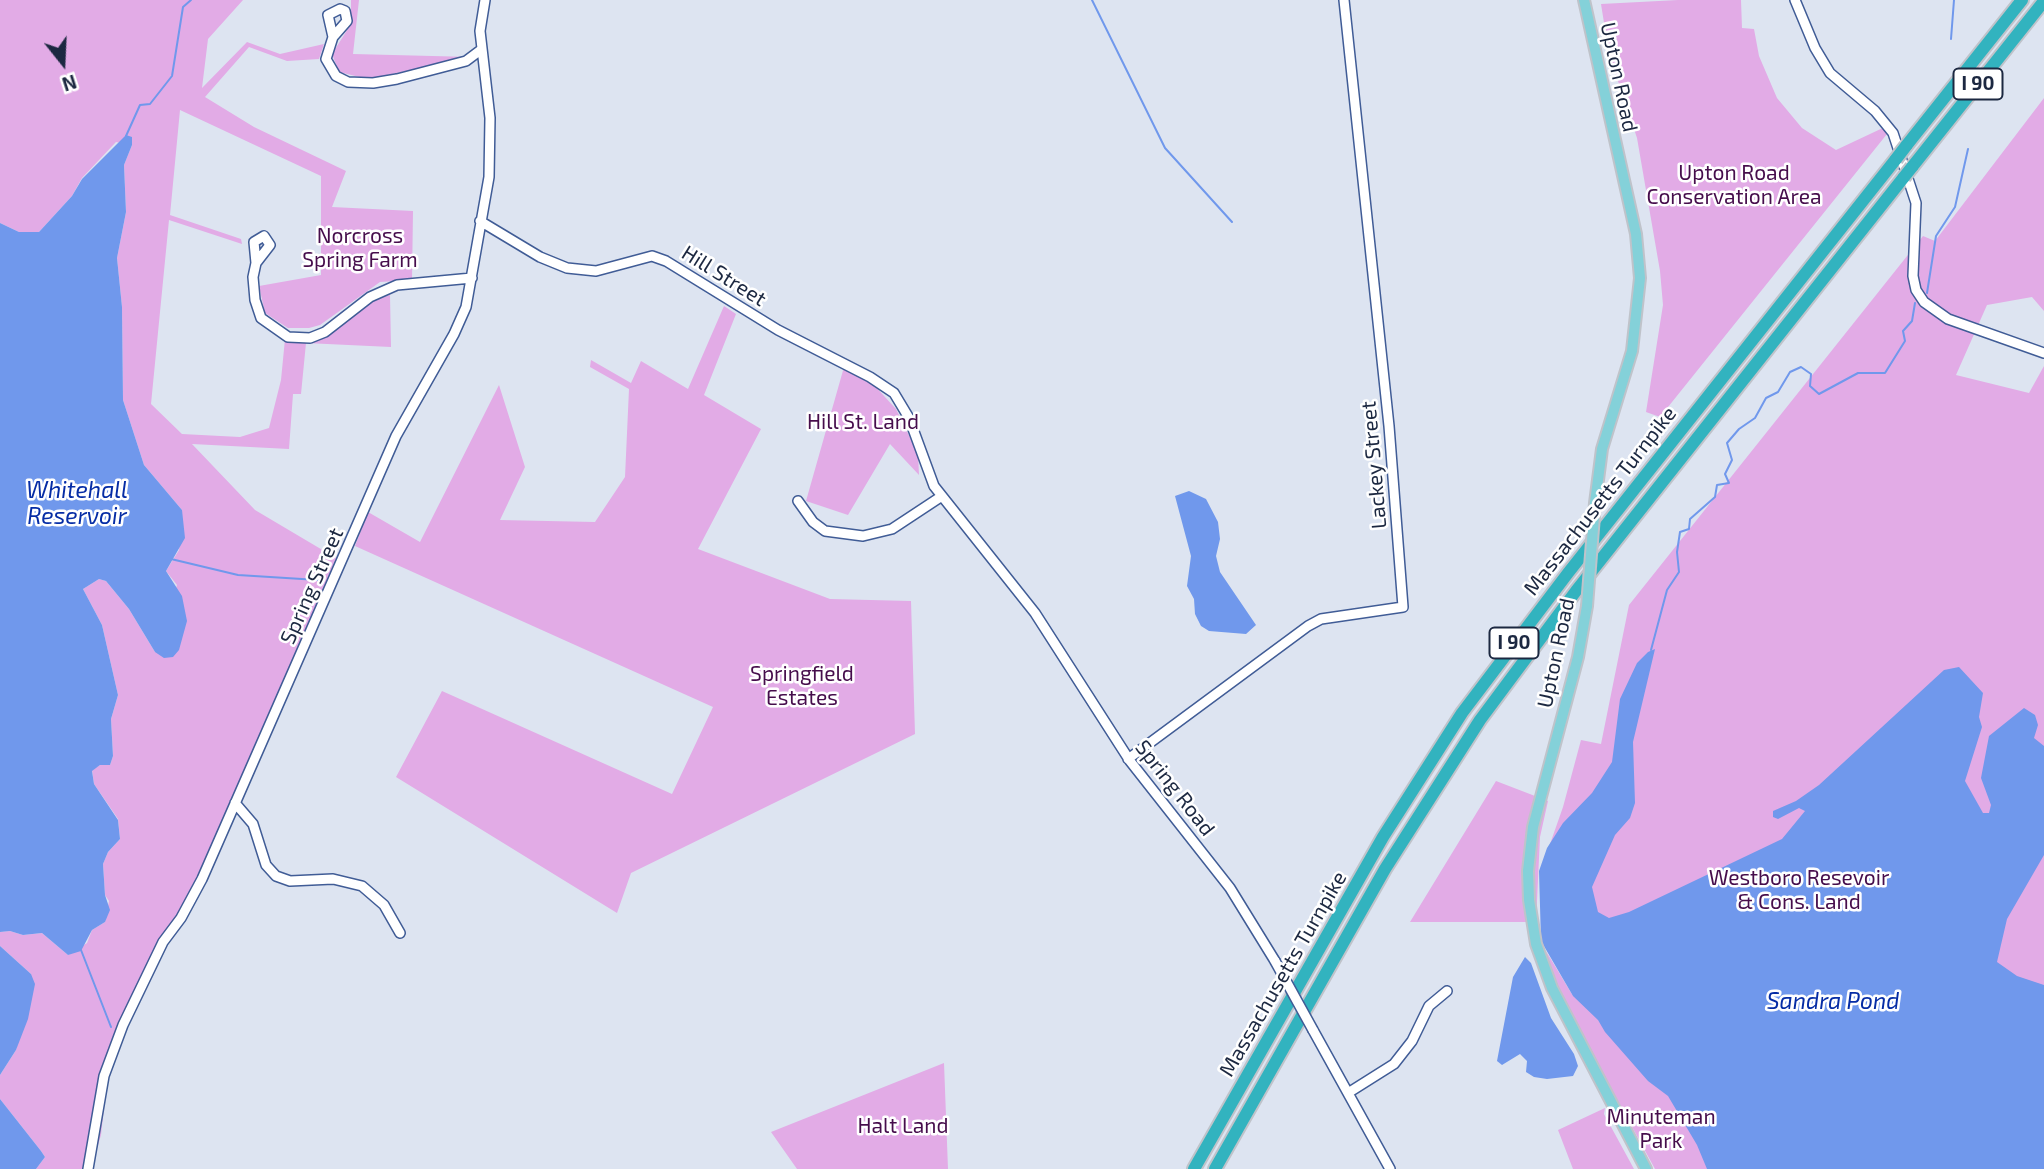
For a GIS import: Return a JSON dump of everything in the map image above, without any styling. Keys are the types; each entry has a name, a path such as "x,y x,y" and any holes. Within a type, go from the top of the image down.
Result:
{"highway":[{"name":"Massachusetts Turnpike","path":"1194,1169 1383,837 1462,713 1532,619 2022,0"},
{"name":"Massachusetts Turnpike","path":"1215,1169 1391,859 1480,720 1576,591 2044,1"}],"main road":[{"name":"Upton Road","path":"1584,0 1637,241 1640,278 1635,336 1602,449 1587,606 1576,664 1533,827 1528,864 1529,900 1536,944 1552,988 1646,1169"}],"street":[{"name":"Spring Street","path":"88,1169 97,1104 108,1062 160,948 202,880 396,436 461,321 472,278 489,177 491,148 480,31 485,0"},
{"name":"Lackey Street","path":"1128,759 1308,626 1321,619 1403,607 1389,426 1344,0"},
{"path":"1795,0 1815,48 1830,73 1875,111 1894,133 1916,203 1913,261 1916,290 1924,302 1948,319 2044,353"},
{"path":"333,37 326,53 328,65 336,76 348,82 373,83 397,79 466,61 482,49"},
{"name":"Hill Street","path":"480,221 527,250 567,268 596,271 652,256 666,261 778,330 883,384 903,404 917,440"},
{"path":"256,263 253,277 255,300 261,318 288,337 310,338 325,332 370,298 397,285 472,278"},
{"name":"Spring Road","path":"917,440 928,473 942,496 1035,613 1128,759 1230,888 1275,961 1390,1169"},
{"path":"798,501 813,522 825,531 863,536 892,529 942,496"},
{"path":"235,803 253,824 266,865 276,876 290,881 333,879 362,886 384,905 400,933"},
{"path":"1348,1093 1394,1064 1404,1053 1429,1006 1447,991"}],"green space":[{"name":"Norcross Spring Farm","path":"0,0 243,0 208,39 202,88 247,42 280,54 324,44 319,59 287,61 249,47 205,97 254,127 346,171 332,207 413,211 412,280 380,282 320,325 288,328 265,313 259,286 321,275 321,176 180,110 170,215 241,239 242,244 169,220 151,404 182,434 240,437 269,428 281,380 285,339 325,336 373,299 390,295 391,347 306,343 301,394 293,394 289,449 192,444 255,510 336,558 216,846 110,1054 101,1135 91,1169 36,1169 45,1157 0,1099 0,1075 16,1050 31,974 0,946 0,932 10,931 23,935 42,933 68,955 87,943 92,930 105,922 109,901 105,895 103,864 108,852 120,839 118,819 94,784 92,770 100,765 110,765 113,756 111,719 118,695 102,625 83,589 99,579 106,581 129,609 155,652 177,585 166,571 179,550 182,510 144,465 123,400 122,307 117,258 126,212 124,165 132,145 116,142 82,178 72,196 39,232 19,232 0,223"},
{"path":"351,0 359,0 353,54 472,57 368,79 339,72 332,54 351,24"},
{"name":"Upton Road Conservation Area","path":"1741,0 1742,28 1754,29 1759,56 1777,98 1802,128 1836,150 1887,126 1891,129 1660,417 1646,412 1663,305 1660,271 1637,138 1609,54 1601,4"},
{"name":"Westboro Resevoir & Cons. Land","path":"2044,98 2044,311 2032,297 1987,305 1956,375 2029,393 2044,366 2044,1169 1655,1169 1568,1010 1550,971 1546,951 1573,996 1543,864 1563,807 1581,740 1601,744 1629,605 1923,236 1935,241"},
{"name":"Springfield Estates","path":"724,306 736,314 704,395 761,429 698,549 830,599 911,601 915,734 631,873 617,913 396,777 442,691 672,794 713,707 355,546 368,512 420,542 499,385 525,467 500,520 595,522 625,477 629,389 590,367 591,360 631,383 641,361 688,389"},
{"name":"Hill St. Land","path":"844,367 874,385 896,409 918,454 919,475 890,444 848,515 806,501"},
{"path":"1496,781 1548,801 1540,837 1536,922 1410,922"},
{"name":"Halt Land","path":"944,1063 948,1169 797,1169 771,1132"},
{"path":"1605,1108 1604,1114 1634,1169 1573,1169 1558,1130"}],"water":[{"name":"Whitehall Reservoir","path":"126,135 132,137 132,145 124,165 126,212 117,258 122,307 123,400 144,465 182,510 185,538 166,571 182,596 187,621 179,650 173,657 164,658 155,652 129,609 106,581 99,579 83,589 102,625 118,695 111,719 113,756 110,765 100,765 92,771 94,784 118,820 120,839 108,852 103,864 105,895 110,910 105,922 92,930 81,951 68,955 42,933 23,935 10,931 0,932 0,223 19,232 39,232 72,196 82,179"},
{"path":"1189,491 1206,499 1218,522 1220,539 1216,556 1220,572 1256,625 1246,634 1209,631 1201,626 1195,614 1194,599 1187,586 1191,556 1175,496"},
{"name":"Sandra Pond","path":"1655,649 1633,742 1635,803 1630,818 1615,835 1592,887 1598,912 1609,918 1629,912 1782,839 1805,811 1799,808 1778,819 1773,817 1773,811 1796,801 1819,785 1944,670 1959,667 1983,693 1979,717 1982,727 1965,781 1983,813 1989,813 1991,805 1981,778 1989,736 2024,708 2035,715 2038,725 2034,738 2044,746 2044,855 2007,919 1997,962 2017,976 2044,985 2044,1169 1707,1169 1697,1145 1668,1096 1648,1081 1605,1032 1598,1020 1573,996 1541,941 1539,871 1547,848 1563,823 1592,793 1612,762 1620,699 1637,663"},
{"path":"0,946 31,974 35,984 28,1019 16,1050 0,1075"},
{"path":"1525,957 1531,963 1551,1018 1574,1054 1578,1066 1573,1076 1547,1079 1534,1077 1526,1072 1527,1061 1520,1054 1502,1065 1497,1061 1513,977"},
{"path":"0,1099 45,1157 36,1169 0,1169"}],"waterway":[{"path":"126,136 140,105 150,104 172,76 183,7 191,0"},
{"path":"1092,0 1165,148 1232,222"},
{"path":"1951,39 1954,0"},
{"path":"1927,293 1936,236 1955,207 1968,149"},
{"path":"1651,650 1667,590 1679,572 1677,552 1680,532 1689,529 1690,519 1715,497 1717,485 1729,483 1725,474 1732,460 1727,443 1739,429 1755,418 1766,398 1778,392 1790,372 1801,367 1811,374 1810,386 1819,394 1858,373 1885,373 1905,341 1903,331 1912,321 1915,303"},
{"path":"171,559 238,575 318,580"},
{"path":"81,950 111,1027"}],"park label":[{"name":"Minuteman Park","path":"1661,1129"}]}
